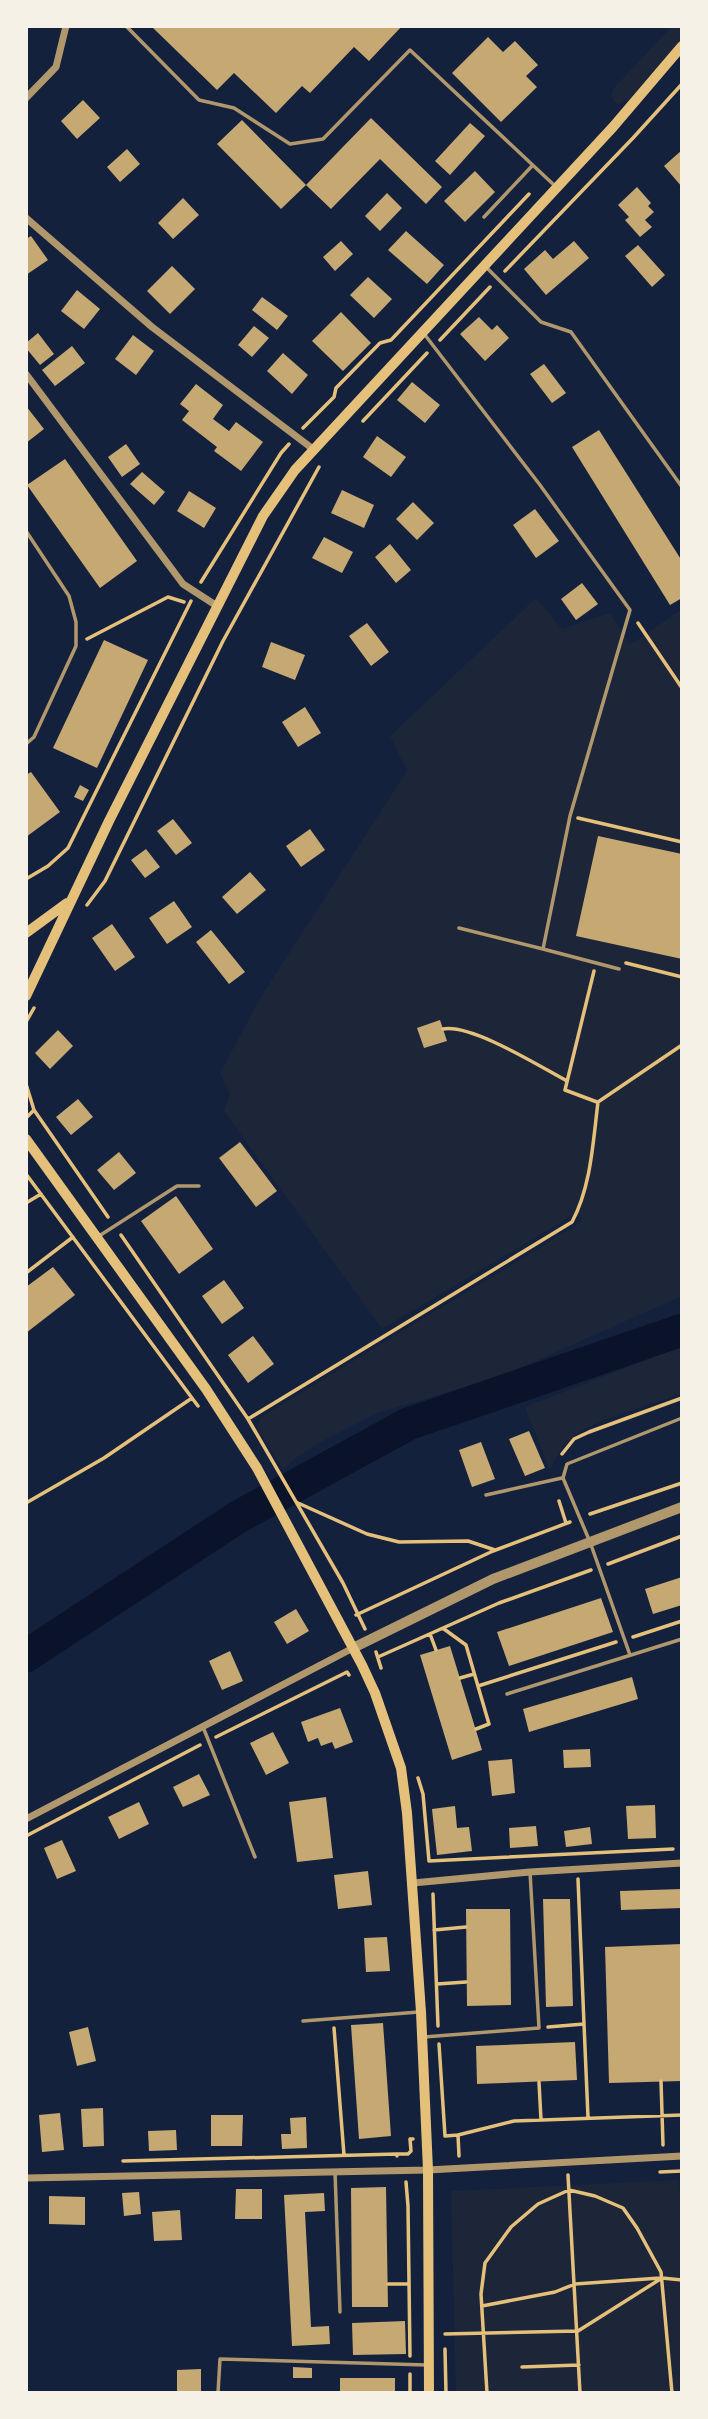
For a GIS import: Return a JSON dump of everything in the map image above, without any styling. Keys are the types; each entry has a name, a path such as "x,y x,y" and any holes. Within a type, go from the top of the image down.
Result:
{"main road":[{"path":"26,996 263,516 313,449 626,113 682,46"},
{"path":"26,933 72,899"},
{"path":"26,1139 203,1385 257,1468 375,1693 401,1768 413,1883 421,2012 428,2170 429,2393"}],"street":[{"path":"26,98 56,68 66,26"},
{"path":"26,218 152,327 313,449"},
{"path":"26,374 183,584 218,606"},
{"path":"26,1819 353,1648 493,1579 682,1507"},
{"path":"413,1883 530,1872 682,1863"},
{"path":"26,2178 428,2170 682,2156"}],"lane":[{"path":"126,26 199,100 234,107 290,144 323,139 410,50 557,188"},
{"path":"484,217 532,166"},
{"path":"484,265 541,322 572,332 682,487"},
{"path":"422,332 540,485 630,610 570,816 543,949"},
{"path":"26,531 69,596 76,622 76,646 34,737 26,744"},
{"path":"459,928 619,969"},
{"path":"97,1238 177,1186 199,1186"},
{"path":"630,1656 590,1542 563,1478 568,1464 682,1418"},
{"path":"486,1495 563,1478"},
{"path":"507,1694 682,1639"},
{"path":"203,1727 255,1857"},
{"path":"422,2037 539,2028 530,1872"},
{"path":"303,2021 421,2012"},
{"path":"335,2172 340,2312"},
{"path":"218,2393 220,2360 429,2365"}],"path":[{"path":"358,426 682,84"},
{"path":"358,356 363,361"},
{"path":"85,907 105,881 223,641 321,464"},
{"path":"76,646 115,623 169,597 190,603"},
{"path":"630,610 682,688"},
{"path":"26,879 48,866 68,848 108,768"},
{"path":"570,816 682,842"},
{"path":"621,961 682,977"},
{"path":"596,963 565,1090 598,1102"},
{"path":"443,1029 450,1027 482,1037 567,1081"},
{"path":"248,1419 572,1222 581,1205 594,1140 598,1102 682,1045"},
{"path":"26,1084 34,1110 248,1419 343,1583 358,1614 497,1550 579,1518 682,1483"},
{"path":"26,1118 34,1110"},
{"path":"26,1174 192,1398 104,1458 26,1503"},
{"path":"26,1203 41,1194"},
{"path":"26,1273 73,1237"},
{"path":"296,1501 367,1534 399,1542 468,1541 497,1550"},
{"path":"382,1674 378,1657 499,1603 682,1536"},
{"path":"478,1686 682,1621"},
{"path":"443,1629 466,1646 489,1724 476,1729"},
{"path":"430,1634 436,1650"},
{"path":"26,1836 347,1672"},
{"path":"460,1678 474,1674"},
{"path":"415,1768 423,1794 432,1881 445,2136"},
{"path":"425,1823 434,1822"},
{"path":"429,1861 682,1849"},
{"path":"578,1870 588,2118"},
{"path":"434,1930 466,1927"},
{"path":"436,1984 467,1982"},
{"path":"334,2019 344,2155"},
{"path":"539,2028 584,2024"},
{"path":"661,2081 665,2172"},
{"path":"539,2082 541,2120"},
{"path":"436,2137 458,2135 514,2121 682,2115"},
{"path":"458,2135 459,2161"},
{"path":"119,2162 408,2154 411,2151 410,2139 416,2139"},
{"path":"397,2154 398,2163"},
{"path":"651,2172 682,2171"},
{"path":"568,2175 580,2393"},
{"path":"398,2179 407,2182 407,2345 410,2361"},
{"path":"487,2393 485,2333 481,2306 485,2263 511,2227 538,2204 569,2190 595,2196 623,2208 638,2228 662,2278 672,2393"},
{"path":"408,2206 418,2205"},
{"path":"446,2393 445,2334 578,2331 662,2278"},
{"path":"481,2306 555,2292 575,2284 662,2278 682,2280"},
{"path":"388,2284 409,2284"},
{"path":"522,2367 579,2365"},
{"path":"410,2370 410,2393"}],"shaded area":[{"path":"672,26 682,26 682,41 628,100 619,104 614,102 611,96 613,89"},
{"path":"536,598 562,629 610,613 630,645 682,609 682,1296 502,1376 377,1413 313,1446 292,1461 284,1471 257,1427 261,1417 580,1223 582,1217 573,1215 382,1329 224,1111 230,1094 220,1073 262,995 407,771 390,736"},
{"path":"682,1346 682,1394 612,1417 575,1435 557,1456 550,1470 525,1407"},
{"path":"679,2180 682,2212 682,2393 456,2393 451,2191"}],"building":[{"path":"151,26 402,26 369,61 354,47 310,93 302,86 276,113 234,73 217,90"},
{"path":"488,37 503,52 515,41 538,65 526,76 537,87 501,122 452,73"},
{"path":"83,100 100,118 77,139 61,121"},
{"path":"371,118 442,187 426,204 380,159 331,209 306,185"},
{"path":"242,120 306,185 281,209 217,144"},
{"path":"470,123 485,136 450,175 435,161"},
{"path":"127,149 140,164 120,182 107,167"},
{"path":"682,150 682,187 664,166"},
{"path":"475,171 495,192 465,222 444,201"},
{"path":"637,187 651,203 648,206 654,212 645,220 652,227 640,237 625,220 629,217 618,205"},
{"path":"387,193 402,208 380,231 365,216"},
{"path":"183,198 199,215 173,239 158,223"},
{"path":"406,231 444,265 427,284 388,250"},
{"path":"31,236 48,260 26,275 26,239"},
{"path":"341,241 353,254 335,271 323,257"},
{"path":"574,241 589,258 546,295 524,269 545,250 553,259"},
{"path":"638,245 665,275 652,287 625,256"},
{"path":"172,266 195,289 170,314 147,291"},
{"path":"368,277 392,299 374,318 350,295"},
{"path":"77,290 100,309 84,329 61,311"},
{"path":"262,297 288,316 277,330 252,310"},
{"path":"341,312 371,343 343,371 312,341"},
{"path":"479,317 492,330 497,325 509,338 485,361 460,334"},
{"path":"254,326 269,338 252,357 238,345"},
{"path":"38,333 54,354 40,365 26,348 26,343"},
{"path":"133,335 154,351 136,375 115,359"},
{"path":"72,346 85,363 55,386 42,370"},
{"path":"283,353 308,375 292,394 267,371"},
{"path":"544,364 566,393 552,403 530,374"},
{"path":"412,382 440,405 425,423 397,400"},
{"path":"196,384 223,405 213,419 229,431 236,422 263,442 241,471 214,451 217,447 182,420 189,411 180,404"},
{"path":"26,406 44,429 26,443"},
{"path":"599,430 682,561 682,598 670,605 572,447"},
{"path":"377,436 406,457 391,477 363,457"},
{"path":"126,444 140,464 122,477 108,457"},
{"path":"65,459 137,561 100,588 27,485"},
{"path":"142,472 165,492 154,505 130,484"},
{"path":"342,490 374,505 364,528 331,513"},
{"path":"189,491 216,508 204,528 177,511"},
{"path":"413,502 434,523 417,540 396,519"},
{"path":"535,509 559,541 536,558 513,525"},
{"path":"324,537 353,552 342,573 312,558"},
{"path":"390,544 411,570 396,583 375,557"},
{"path":"582,583 598,604 576,620 561,599"},
{"path":"367,623 389,652 371,666 349,636"},
{"path":"104,640 148,660 97,768 53,748"},
{"path":"271,642 305,655 295,680 262,667"},
{"path":"305,707 321,733 298,747 282,722"},
{"path":"31,772 60,812 26,837 26,775"},
{"path":"80,785 89,790 83,801 74,797"},
{"path":"173,819 192,843 176,855 157,831"},
{"path":"310,829 325,850 301,867 286,846"},
{"path":"598,836 682,854 682,959 576,936"},
{"path":"146,849 160,867 145,878 131,860"},
{"path":"250,872 266,890 237,914 222,897"},
{"path":"174,901 192,927 167,944 149,918"},
{"path":"112,924 135,957 115,971 92,938"},
{"path":"211,930 245,972 229,984 196,942"},
{"path":"440,1020 447,1041 424,1048 417,1028"},
{"path":"58,1030 73,1046 50,1069 35,1053"},
{"path":"78,1099 93,1117 71,1135 56,1117"},
{"path":"240,1142 277,1191 256,1207 219,1158"},
{"path":"119,1152 136,1173 114,1190 97,1170"},
{"path":"176,1196 213,1249 179,1274 141,1221"},
{"path":"53,1267 75,1295 26,1333 26,1287"},
{"path":"224,1280 244,1308 222,1324 202,1296"},
{"path":"253,1336 274,1364 248,1383 228,1355"},
{"path":"529,1431 545,1468 525,1476 509,1439"},
{"path":"481,1442 495,1479 472,1487 459,1450"},
{"path":"682,1577 682,1605 653,1614 645,1589"},
{"path":"601,1598 613,1632 509,1666 497,1632"},
{"path":"296,1609 309,1631 287,1644 274,1622"},
{"path":"450,1646 482,1750 452,1760 420,1655"},
{"path":"230,1651 243,1681 222,1690 209,1661"},
{"path":"632,1677 638,1699 529,1732 523,1709"},
{"path":"340,1708 353,1742 335,1749 332,1742 321,1746 318,1738 308,1742 301,1722"},
{"path":"273,1732 289,1763 266,1775 250,1743"},
{"path":"590,1749 591,1767 564,1768 563,1750"},
{"path":"512,1759 515,1793 492,1796 488,1761"},
{"path":"199,1774 210,1795 183,1807 173,1787"},
{"path":"326,1797 333,1858 297,1862 289,1802"},
{"path":"139,1802 149,1824 119,1839 108,1817"},
{"path":"655,1805 656,1838 628,1839 626,1806"},
{"path":"455,1806 457,1828 469,1827 472,1851 437,1855 432,1809"},
{"path":"536,1826 538,1846 510,1848 509,1828"},
{"path":"590,1827 592,1844 566,1847 564,1831"},
{"path":"62,1840 76,1871 57,1879 44,1848"},
{"path":"368,1871 372,1905 338,1909 334,1875"},
{"path":"682,1889 682,1908 621,1910 620,1891"},
{"path":"543,1899 570,1899 573,2006 546,2007"},
{"path":"466,1909 510,1909 511,2005 467,2006"},
{"path":"387,1937 390,1971 366,1972 364,1938"},
{"path":"682,1944 682,2081 609,2083 605,1947"},
{"path":"383,2023 391,2136 359,2139 351,2025"},
{"path":"88,2027 96,2061 77,2066 69,2032"},
{"path":"575,2042 577,2080 477,2084 476,2046"},
{"path":"103,2108 104,2146 83,2147 81,2109"},
{"path":"60,2113 64,2150 42,2152 39,2115"},
{"path":"211,2115 243,2115 242,2146 211,2146"},
{"path":"306,2117 307,2148 282,2149 281,2134 291,2134 290,2118"},
{"path":"176,2130 177,2150 149,2151 148,2131"},
{"path":"386,2187 388,2307 352,2307 351,2188"},
{"path":"236,2189 262,2189 262,2219 235,2219"},
{"path":"139,2192 141,2214 124,2216 122,2193"},
{"path":"324,2193 325,2211 305,2212 311,2327 329,2326 330,2344 292,2346 284,2195"},
{"path":"49,2196 85,2197 85,2225 49,2224"},
{"path":"180,2210 182,2240 154,2241 152,2212"},
{"path":"405,2321 406,2354 353,2355 352,2323"},
{"path":"293,2367 312,2368 312,2378 293,2378"},
{"path":"201,2369 201,2392 177,2393 177,2370"},
{"path":"340,2378 395,2378 395,2393 340,2393"}],"waterway":[{"path":"26,1656 238,1517 408,1424 682,1330"}]}
